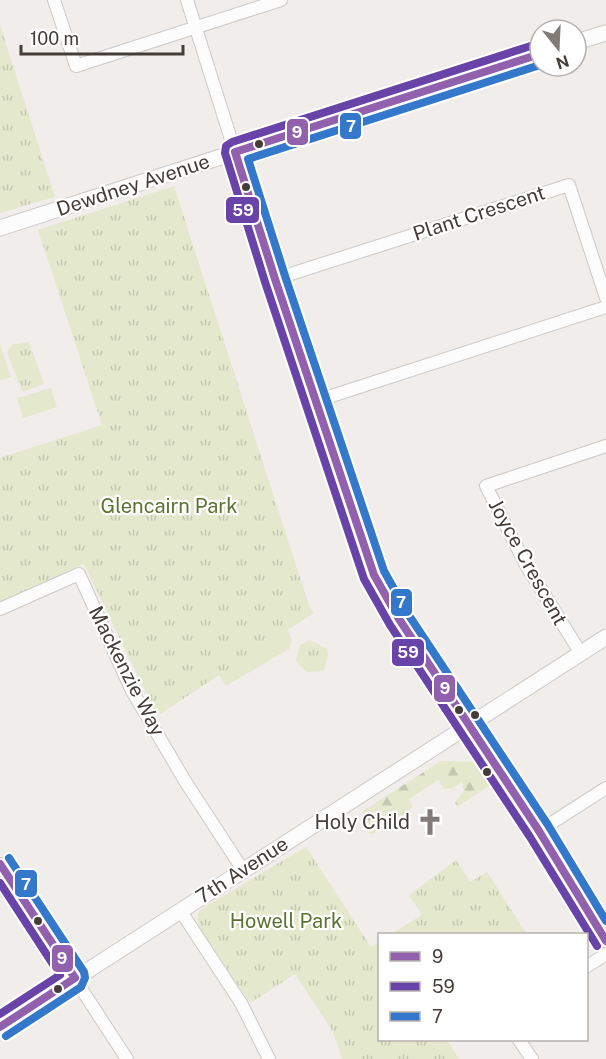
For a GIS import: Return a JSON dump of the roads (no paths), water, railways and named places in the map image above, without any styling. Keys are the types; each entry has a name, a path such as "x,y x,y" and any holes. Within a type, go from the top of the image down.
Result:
{"street":[{"path":"54,0 76,66 281,0"},
{"path":"187,0 275,279 374,575 399,619 539,831 606,940"},
{"path":"588,38 606,33"},
{"name":"Dewdney Avenue","path":"0,228 528,58"},
{"name":"Plant Crescent","path":"275,279 569,184 606,298"},
{"path":"316,401 606,307"},
{"name":"Joyce Crescent","path":"580,652 526,565 486,486 606,446"},
{"name":"Mackenzie Way","path":"0,609 79,574 132,691 185,782 243,870"},
{"name":"7th Avenue","path":"0,1027 606,637"},
{"path":"539,831 606,788"},
{"path":"0,864 128,1059"},
{"path":"180,910 241,1003 269,1059"},
{"path":"588,966 606,954"},
{"path":"520,1041 532,1059"}],"place":[{"name":"Holy Child","path":"430,822"}],"park label":[{"name":"Glencairn Park","path":"169,506"},
{"name":"Howell Park","path":"286,921"}]}
